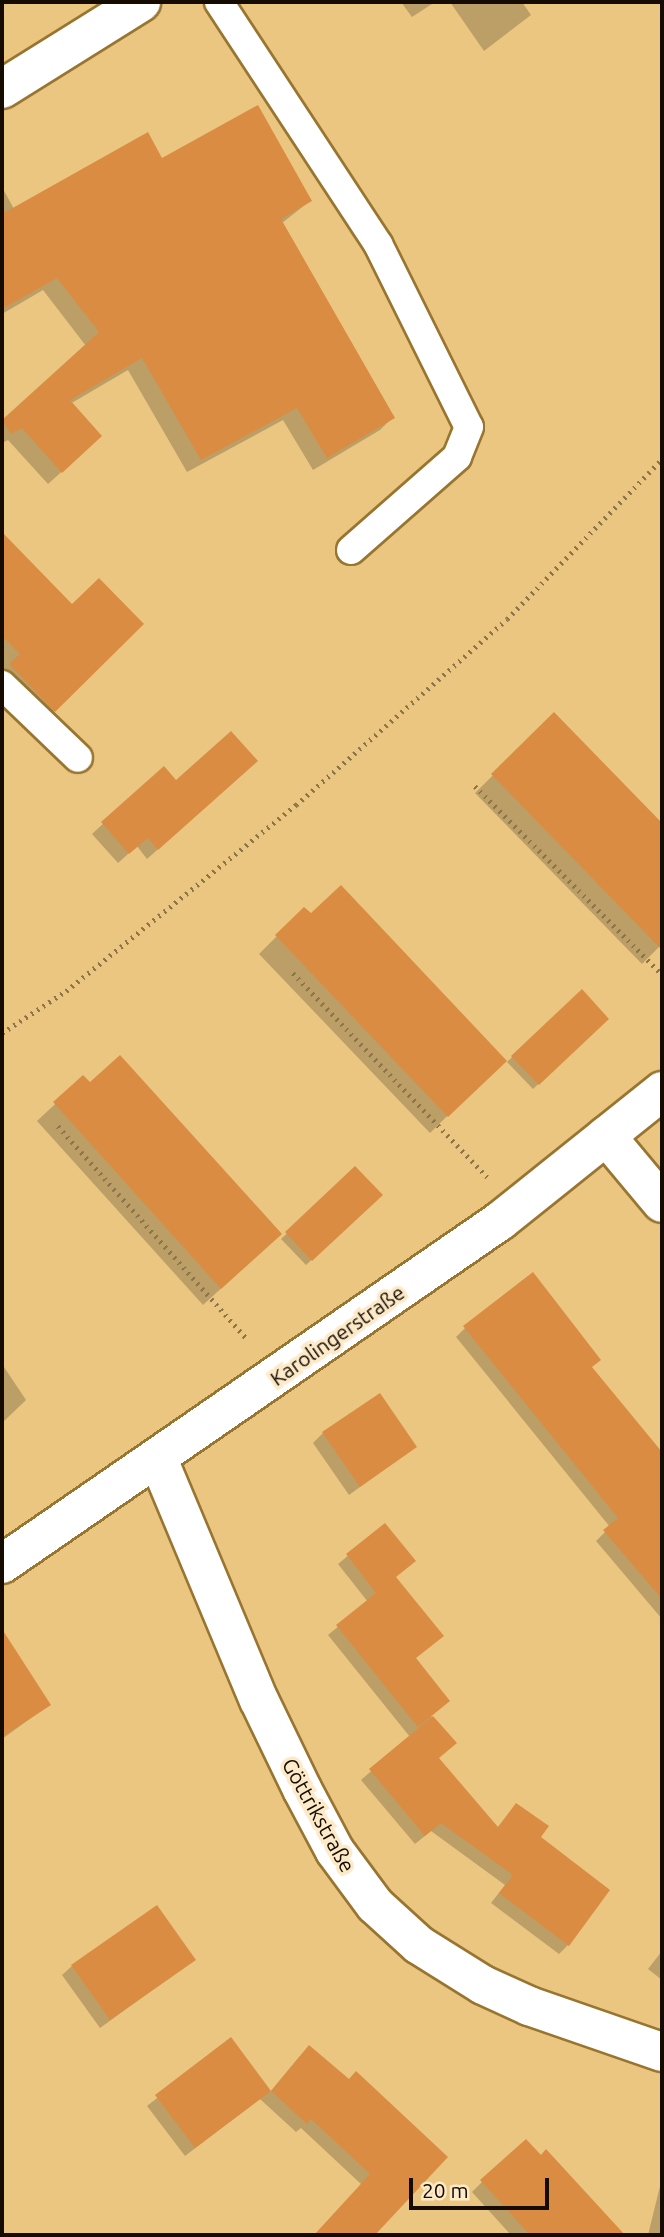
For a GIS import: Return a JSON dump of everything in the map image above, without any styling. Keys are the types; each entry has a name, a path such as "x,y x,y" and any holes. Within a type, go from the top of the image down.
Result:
{"street":[{"path":"2,89 141,2"},
{"name":"Karolingerstraße","path":"2,1564 158,1459 517,1208 662,1091"},
{"path":"607,1136 662,1203"},
{"name":"Göttrikstraße","path":"158,1459 259,1700 302,1789 335,1851 375,1905 419,1945 483,1985 529,2006 662,2052"}],"lane":[{"path":"219,2 378,244 469,427 457,457 351,550"},
{"path":"2,685 78,758"}],"path":[{"path":"2,1033 66,991 296,805 507,619 662,459"},
{"path":"475,786 662,974"},
{"path":"293,972 517,1208"},
{"path":"58,1126 279,1375"}],"building":[{"path":"258,105 312,201 281,219 395,418 327,458 297,408 201,460 142,358 70,400 102,436 62,473 22,428 11,434 2,420 99,332 57,278 2,309 2,214 148,132 162,158"},
{"path":"2,532 72,604 99,578 144,624 55,712 9,664 20,654 2,636"},
{"path":"554,712 662,823 662,950 491,774"},
{"path":"231,731 258,761 158,850 148,838 129,854 101,822 164,766 176,780"},
{"path":"341,885 507,1061 448,1117 275,935 304,907 311,913"},
{"path":"582,989 609,1019 539,1085 511,1056"},
{"path":"120,1055 282,1234 221,1289 53,1102 83,1075 90,1082"},
{"path":"355,1166 383,1195 312,1261 285,1232"},
{"path":"533,1272 601,1360 592,1367 662,1452 662,1599 603,1530 618,1518 463,1326"},
{"path":"380,1393 417,1447 360,1487 322,1432"},
{"path":"385,1523 416,1561 396,1577 444,1636 416,1658 450,1701 418,1727 336,1625 376,1593 346,1554"},
{"path":"2,1629 51,1705 2,1737"},
{"path":"433,1716 457,1743 439,1758 498,1827 516,1803 549,1826 541,1837 610,1890 569,1946 499,1893 513,1875 441,1823 425,1836 369,1769"},
{"path":"157,1905 196,1960 110,2020 71,1965"},
{"path":"231,2037 271,2091 195,2148 155,2095"},
{"path":"309,2045 349,2079 356,2071 448,2157 375,2235 314,2235 370,2174 311,2119 307,2124 271,2091"},
{"path":"526,2139 541,2155 546,2149 625,2235 530,2235 480,2180"}]}
